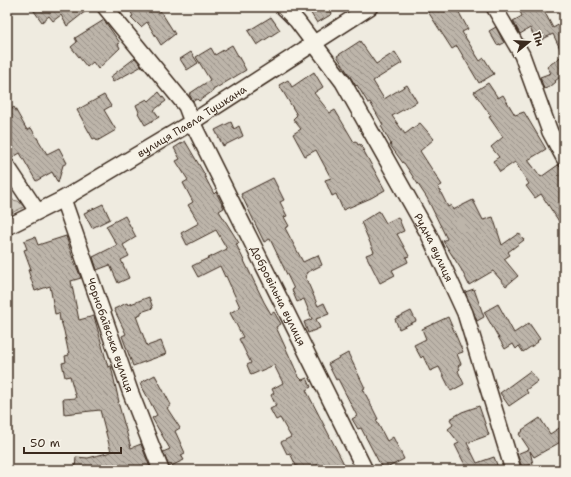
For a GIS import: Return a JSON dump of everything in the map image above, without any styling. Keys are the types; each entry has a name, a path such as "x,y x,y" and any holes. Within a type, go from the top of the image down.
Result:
{"street":[{"name":"Добровільна вулиця","path":"106,7 180,96 186,106 192,122 365,470"},
{"name":"Рудна вулиця","path":"283,7 297,21 343,82 429,235 465,313 513,470"},
{"name":"вулиця Павла Тушкана","path":"7,227 64,199 192,122 370,7"},
{"path":"494,7 522,55 550,132 564,158"},
{"path":"7,166 37,211"},
{"name":"Чорнобаївська вулиця","path":"64,199 130,391 161,470"}],"shaded area":[{"path":"7,199 18,201 24,207 7,215"}],"building":[{"path":"31,7 91,7 67,26 61,15 53,21 49,16 42,22"},
{"path":"128,7 158,7 175,34 161,45 147,22 141,27 131,17 133,16"},
{"path":"307,7 328,7 332,14 317,23"},
{"path":"425,7 456,7 468,29 462,32 480,61 484,58 494,74 479,83 457,46 452,49"},
{"path":"518,7 542,7 553,28 560,24 564,33 564,74 550,87 544,89 540,77 551,73 547,67 563,55 553,34 537,42 530,28 520,34 513,21 522,16"},
{"path":"271,17 280,30 257,45 248,31"},
{"path":"104,20 120,43 118,44 120,48 98,69 93,62 87,67 71,47 77,42 75,38"},
{"path":"496,27 504,43 500,45 497,45 489,31"},
{"path":"360,41 376,64 395,52 402,63 373,81 384,99 407,85 417,102 392,116 405,134 420,123 434,139 420,151 442,185 438,187 448,207 451,205 453,210 473,200 483,220 493,217 502,245 519,233 524,240 508,252 510,255 504,259 518,276 506,286 493,271 469,285 461,269 443,241 447,239 427,198 390,145 391,144 381,126 383,125 370,102 368,103 337,56"},
{"path":"232,45 246,70 213,90 199,101 197,99 193,101 189,94 210,80 196,57 211,48 215,55"},
{"path":"191,52 198,63 187,70 180,59"},
{"path":"135,58 142,66 113,82 110,77"},
{"path":"314,72 323,87 314,93 330,113 335,110 354,142 356,141 358,145 360,144 385,190 371,198 343,210 336,194 332,196 325,180 331,178 316,150 305,156 293,134 301,129 293,119 297,115 279,85 288,80 292,87"},
{"path":"488,83 498,98 503,95 515,115 524,112 546,149 528,160 541,177 558,165 564,171 564,191 560,194 564,200 564,229 541,194 535,198 526,186 529,184 515,162 500,172 493,161 499,157 491,147 503,137 489,117 491,116 474,92"},
{"path":"159,92 166,101 154,110 159,117 145,125 138,113 139,112 136,105 147,99 149,101"},
{"path":"104,95 111,106 104,110 116,130 97,141 95,138 93,139 77,110"},
{"path":"14,107 27,130 31,128 47,154 59,148 67,163 63,165 58,183 52,172 36,181 20,153 12,158 7,153 7,112"},
{"path":"231,122 234,129 239,126 243,136 223,146 215,130"},
{"path":"185,141 205,175 214,194 216,192 224,208 219,211 239,243 236,244 264,302 271,314 274,312 281,324 276,327 299,377 302,380 307,378 311,387 306,390 345,466 337,470 322,470 319,464 308,470 298,470 290,453 287,454 281,442 291,437 280,418 276,420 270,409 276,406 271,395 274,393 272,389 283,383 274,365 251,375 247,365 251,363 239,339 243,337 230,313 240,307 226,276 225,277 220,266 198,277 192,266 227,249 216,230 187,245 181,233 199,223 188,205 193,202 183,183 188,180 176,161 180,159 174,148"},
{"path":"273,178 284,200 280,202 287,216 284,217 289,226 285,228 303,262 318,255 322,265 306,273 307,275 305,276 318,306 324,303 329,314 316,319 320,328 308,333 304,322 312,319 304,299 297,302 292,290 294,289 270,239 264,242 241,194"},
{"path":"103,204 110,219 92,228 84,213"},
{"path":"379,211 386,223 398,217 404,231 397,234 409,256 406,257 408,262 392,270 395,275 380,283 366,255 374,252 361,222"},
{"path":"125,216 136,237 123,245 129,256 121,260 129,278 118,283 110,265 97,270 93,257 117,245 106,226"},
{"path":"66,236 75,265 81,278 71,281 79,320 94,316 108,367 111,366 118,402 131,448 141,444 151,470 75,470 76,457 88,458 111,452 100,410 64,414 63,399 76,398 70,376 65,377 62,363 66,362 65,356 69,355 64,331 59,313 55,314 50,286 35,291 28,270 31,269 24,250 27,249 24,241 35,237 38,245"},
{"path":"474,289 484,317 477,321 465,292"},
{"path":"149,297 153,308 141,312 141,314 136,316 147,346 161,341 166,354 133,366 122,336 126,334 114,309 127,303 128,305"},
{"path":"498,304 514,333 529,323 540,339 537,341 538,342 523,352 519,346 516,349 513,344 505,349 484,312"},
{"path":"411,311 416,321 399,329 395,319"},
{"path":"448,317 463,352 457,354 461,364 458,366 460,369 458,371 464,384 451,391 439,367 430,371 423,356 421,358 414,345 426,339 422,329"},
{"path":"348,353 365,388 363,389 378,419 376,420 387,441 393,437 404,459 383,470 361,428 358,429 352,419 357,416 338,379 336,380 328,364"},
{"path":"530,371 538,381 526,390 528,393 509,406 500,393"},
{"path":"155,375 171,405 167,408 180,428 175,431 185,453 181,455 184,460 169,467 163,452 170,449 152,418 157,415 140,383"},
{"path":"479,406 489,435 467,443 477,463 494,457 499,470 462,470 466,467 455,445 459,443 448,429 453,425 450,419 462,412"},
{"path":"540,418 550,434 564,425 564,440 534,457 530,451 533,464 522,467 517,454 529,449 519,434 523,431 522,430"}]}
